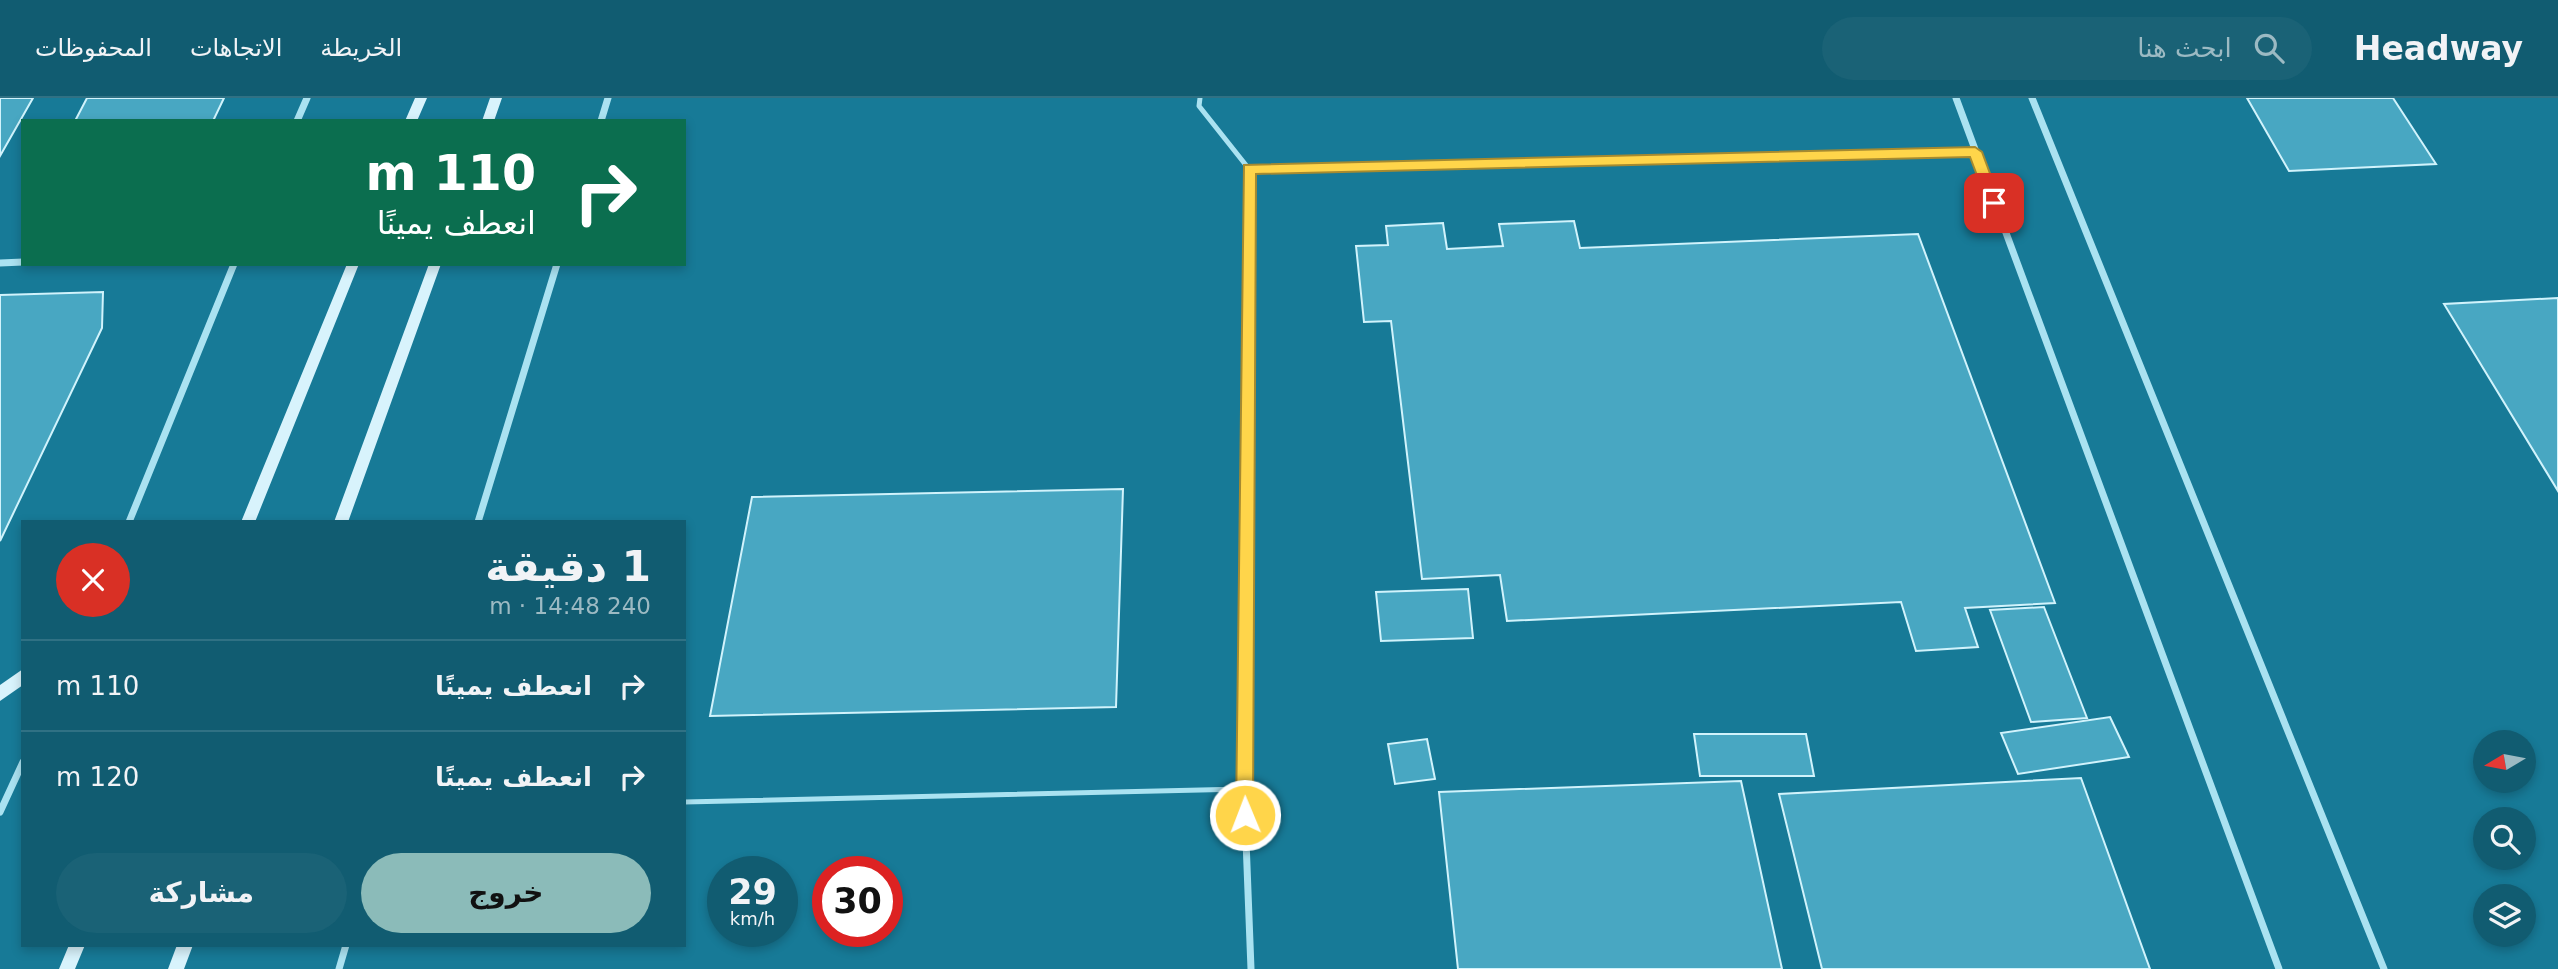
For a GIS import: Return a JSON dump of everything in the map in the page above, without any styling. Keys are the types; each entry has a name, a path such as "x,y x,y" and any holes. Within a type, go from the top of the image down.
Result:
{"street":[{"path":"298,119 307,98"},
{"path":"412,119 421,98"},
{"path":"489,119 496,98"},
{"path":"602,119 608,98"},
{"path":"1956,98 2279,969"},
{"path":"2032,98 2385,969"},
{"path":"1251,969 1244,789 1249,169 1975,152"},
{"path":"0,263 21,262"},
{"path":"130,520 233,266"},
{"path":"249,520 352,266"},
{"path":"342,520 434,266"},
{"path":"479,520 556,266"},
{"path":"0,694 21,678"},
{"path":"0,812 21,766"},
{"path":"67,969 76,947"},
{"path":"176,969 184,947"},
{"path":"339,969 345,947"}],"lane":[{"path":"1200,98 1199,106 1249,169"},
{"path":"686,802 1244,789"}],"building":[{"path":"0,98 33,98 21,119 0,156"},
{"path":"87,98 224,98 214,119 76,119"},
{"path":"2247,98 2393,98 2436,164 2289,171"},
{"path":"1574,221 1580,248 1918,234 2055,603 1965,608 1978,647 1916,651 1901,602 1507,621 1500,575 1422,579 1391,321 1364,322 1356,246 1388,245 1386,226 1443,223 1447,249 1503,246 1499,224"},
{"path":"103,292 102,328 0,541 0,295"},
{"path":"2558,298 2558,491 2444,304"},
{"path":"1123,489 1116,707 710,716 752,497"},
{"path":"1468,589 1473,638 1381,641 1376,592"},
{"path":"2044,607 2087,718 2031,722 1990,610"},
{"path":"2110,717 2129,757 2018,774 2001,733"},
{"path":"1694,734 1806,734 1814,776 1700,776"},
{"path":"1427,739 1435,779 1395,784 1388,744"},
{"path":"2081,778 2150,969 1822,969 1779,794"},
{"path":"1741,781 1782,969 1458,969 1439,792"}],"route":[{"path":"1245,815 1249,169 1975,152 1994,203"}]}
